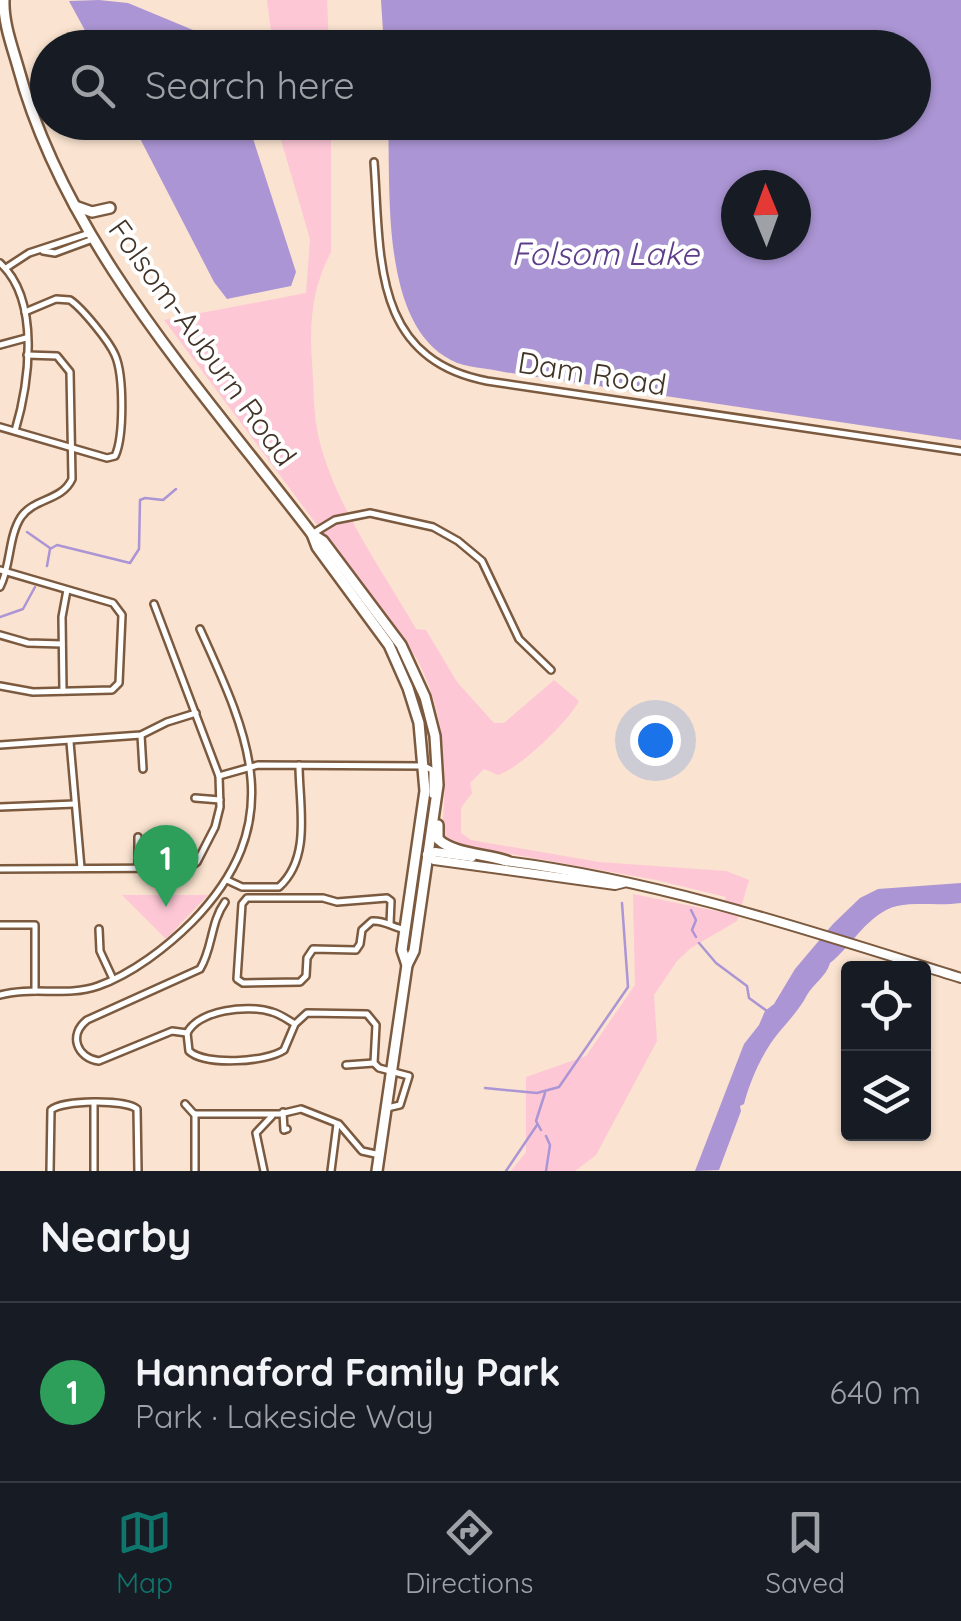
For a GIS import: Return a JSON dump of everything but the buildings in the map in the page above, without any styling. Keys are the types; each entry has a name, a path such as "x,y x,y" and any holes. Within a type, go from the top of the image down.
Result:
{"main road":[{"name":"Folsom-Auburn Road","path":"2,3 30,107"},
{"name":"Folsom-Auburn Road","path":"44,140 72,204 138,306 312,534 323,541 370,601 413,667 435,736 439,773 434,814 402,950 406,965"},
{"path":"72,204 92,212 110,208"},
{"name":"Folsom-Auburn Road","path":"312,534 316,547 378,628 402,670 419,723 424,766 414,951 406,965 377,1171"},
{"path":"437,798 440,843 507,861"},
{"path":"422,854 435,852 507,861 676,891 961,978"},
{"path":"422,854 434,860 512,872 614,885 623,882"}],"street":[{"name":"Dam Road","path":"374,162 386,295 409,337 446,368 487,381 961,451"},
{"path":"15,432 26,392 25,312 19,291 3,265 29,253 55,253 91,236"},
{"path":"0,427 107,458 117,454 121,414 116,357 70,300 56,299 25,312"},
{"path":"0,345 26,337"},
{"path":"0,587 19,519 28,508 69,485 68,365 50,354 27,355"},
{"path":"312,534 335,520 370,512 458,540 482,561 519,639 551,670"},
{"path":"0,686 33,692 110,690 118,683 120,610 113,603 3,571"},
{"path":"63,691 62,608 67,590"},
{"path":"0,869 186,868 195,865 214,833 220,800 219,776 154,604"},
{"path":"0,995 86,990 113,979 188,926 228,880 249,832 254,788 228,696 200,629"},
{"path":"0,635 62,644"},
{"path":"0,745 141,735 196,714"},
{"path":"141,735 143,769"},
{"path":"70,741 81,868"},
{"path":"228,880 242,887 279,886 288,878 299,852 302,829 300,765"},
{"path":"219,776 251,768 300,765 424,766 433,772 434,814"},
{"path":"195,798 220,800"},
{"path":"0,808 75,804"},
{"path":"138,837 138,868"},
{"path":"390,924 392,902 387,898 337,902 323,898 247,898 242,904 237,978 243,983 300,982 307,973 310,951 356,950 362,930 369,923 381,921 390,924 406,927"},
{"path":"187,1034 172,1031 99,1061 81,1052 76,1036 87,1020 200,969 214,920 226,902"},
{"path":"0,925 35,925 35,991"},
{"path":"99,928 100,951 113,979"},
{"path":"295,1024 266,1011 221,1011 196,1021 187,1034 190,1051 201,1060 268,1058 288,1045 295,1024 311,1012 367,1014 377,1029 374,1063"},
{"path":"346,1064 374,1063 409,1076 400,1105 386,1108"},
{"path":"50,1171 50,1113 59,1104 129,1104 137,1109 138,1171"},
{"path":"94,1104 94,1171"},
{"path":"185,1104 195,1114 195,1171"},
{"path":"195,1114 274,1114 301,1109 337,1124 362,1151 380,1156"},
{"path":"284,1112 287,1130"},
{"path":"264,1171 256,1133 274,1114"},
{"path":"331,1171 337,1124"}],"shaded area":[{"path":"267,0 327,0 328,30 271,30"},
{"path":"281,140 331,140 331,252 316,292 312,320 315,411 319,439 336,489 374,560 416,629 426,630 457,682 494,723 504,723 554,680 579,701 530,754 498,775 484,769 470,783 472,793 461,808 461,833 471,840 599,862 726,871 749,880 737,921 691,948 654,995 657,1041 596,1155 575,1171 511,1171 526,1152 526,1077 586,1056 635,985 633,894 721,912 726,897 656,880 450,843 442,834 443,745 434,702 417,659 164,320 306,293 310,239"},
{"path":"122,895 208,895 166,939"}],"water":[{"name":"Folsom Lake","path":"381,0 961,0 961,440 457,363 428,342 412,317 394,253 389,140 931,140 931,30 383,30"},
{"path":"69,1 128,3 193,30 85,30"},
{"path":"141,140 253,140 296,272 291,286 227,299 214,282"},
{"path":"961,883 961,903 905,905 887,910 877,915 830,963 761,1060 740,1106 719,1170 695,1171 744,1044 795,969 833,924 860,898 878,889"}],"waterway":[{"path":"47,566 50,549 57,545 130,563 139,549 140,500 163,500 176,489"},
{"path":"27,532 50,548"},
{"path":"0,617 23,609 35,587"},
{"path":"485,1088 537,1093 559,1087 628,987 622,903"},
{"path":"691,910 696,920 692,930 696,937"},
{"path":"699,943 716,963 747,986 749,998 767,1011"},
{"path":"541,1130 536,1121 545,1093"},
{"path":"506,1171 537,1125"},
{"path":"546,1136 550,1145 546,1171"}],"place":[{"name":"Hannaford Family Park","path":"166,907"}]}
